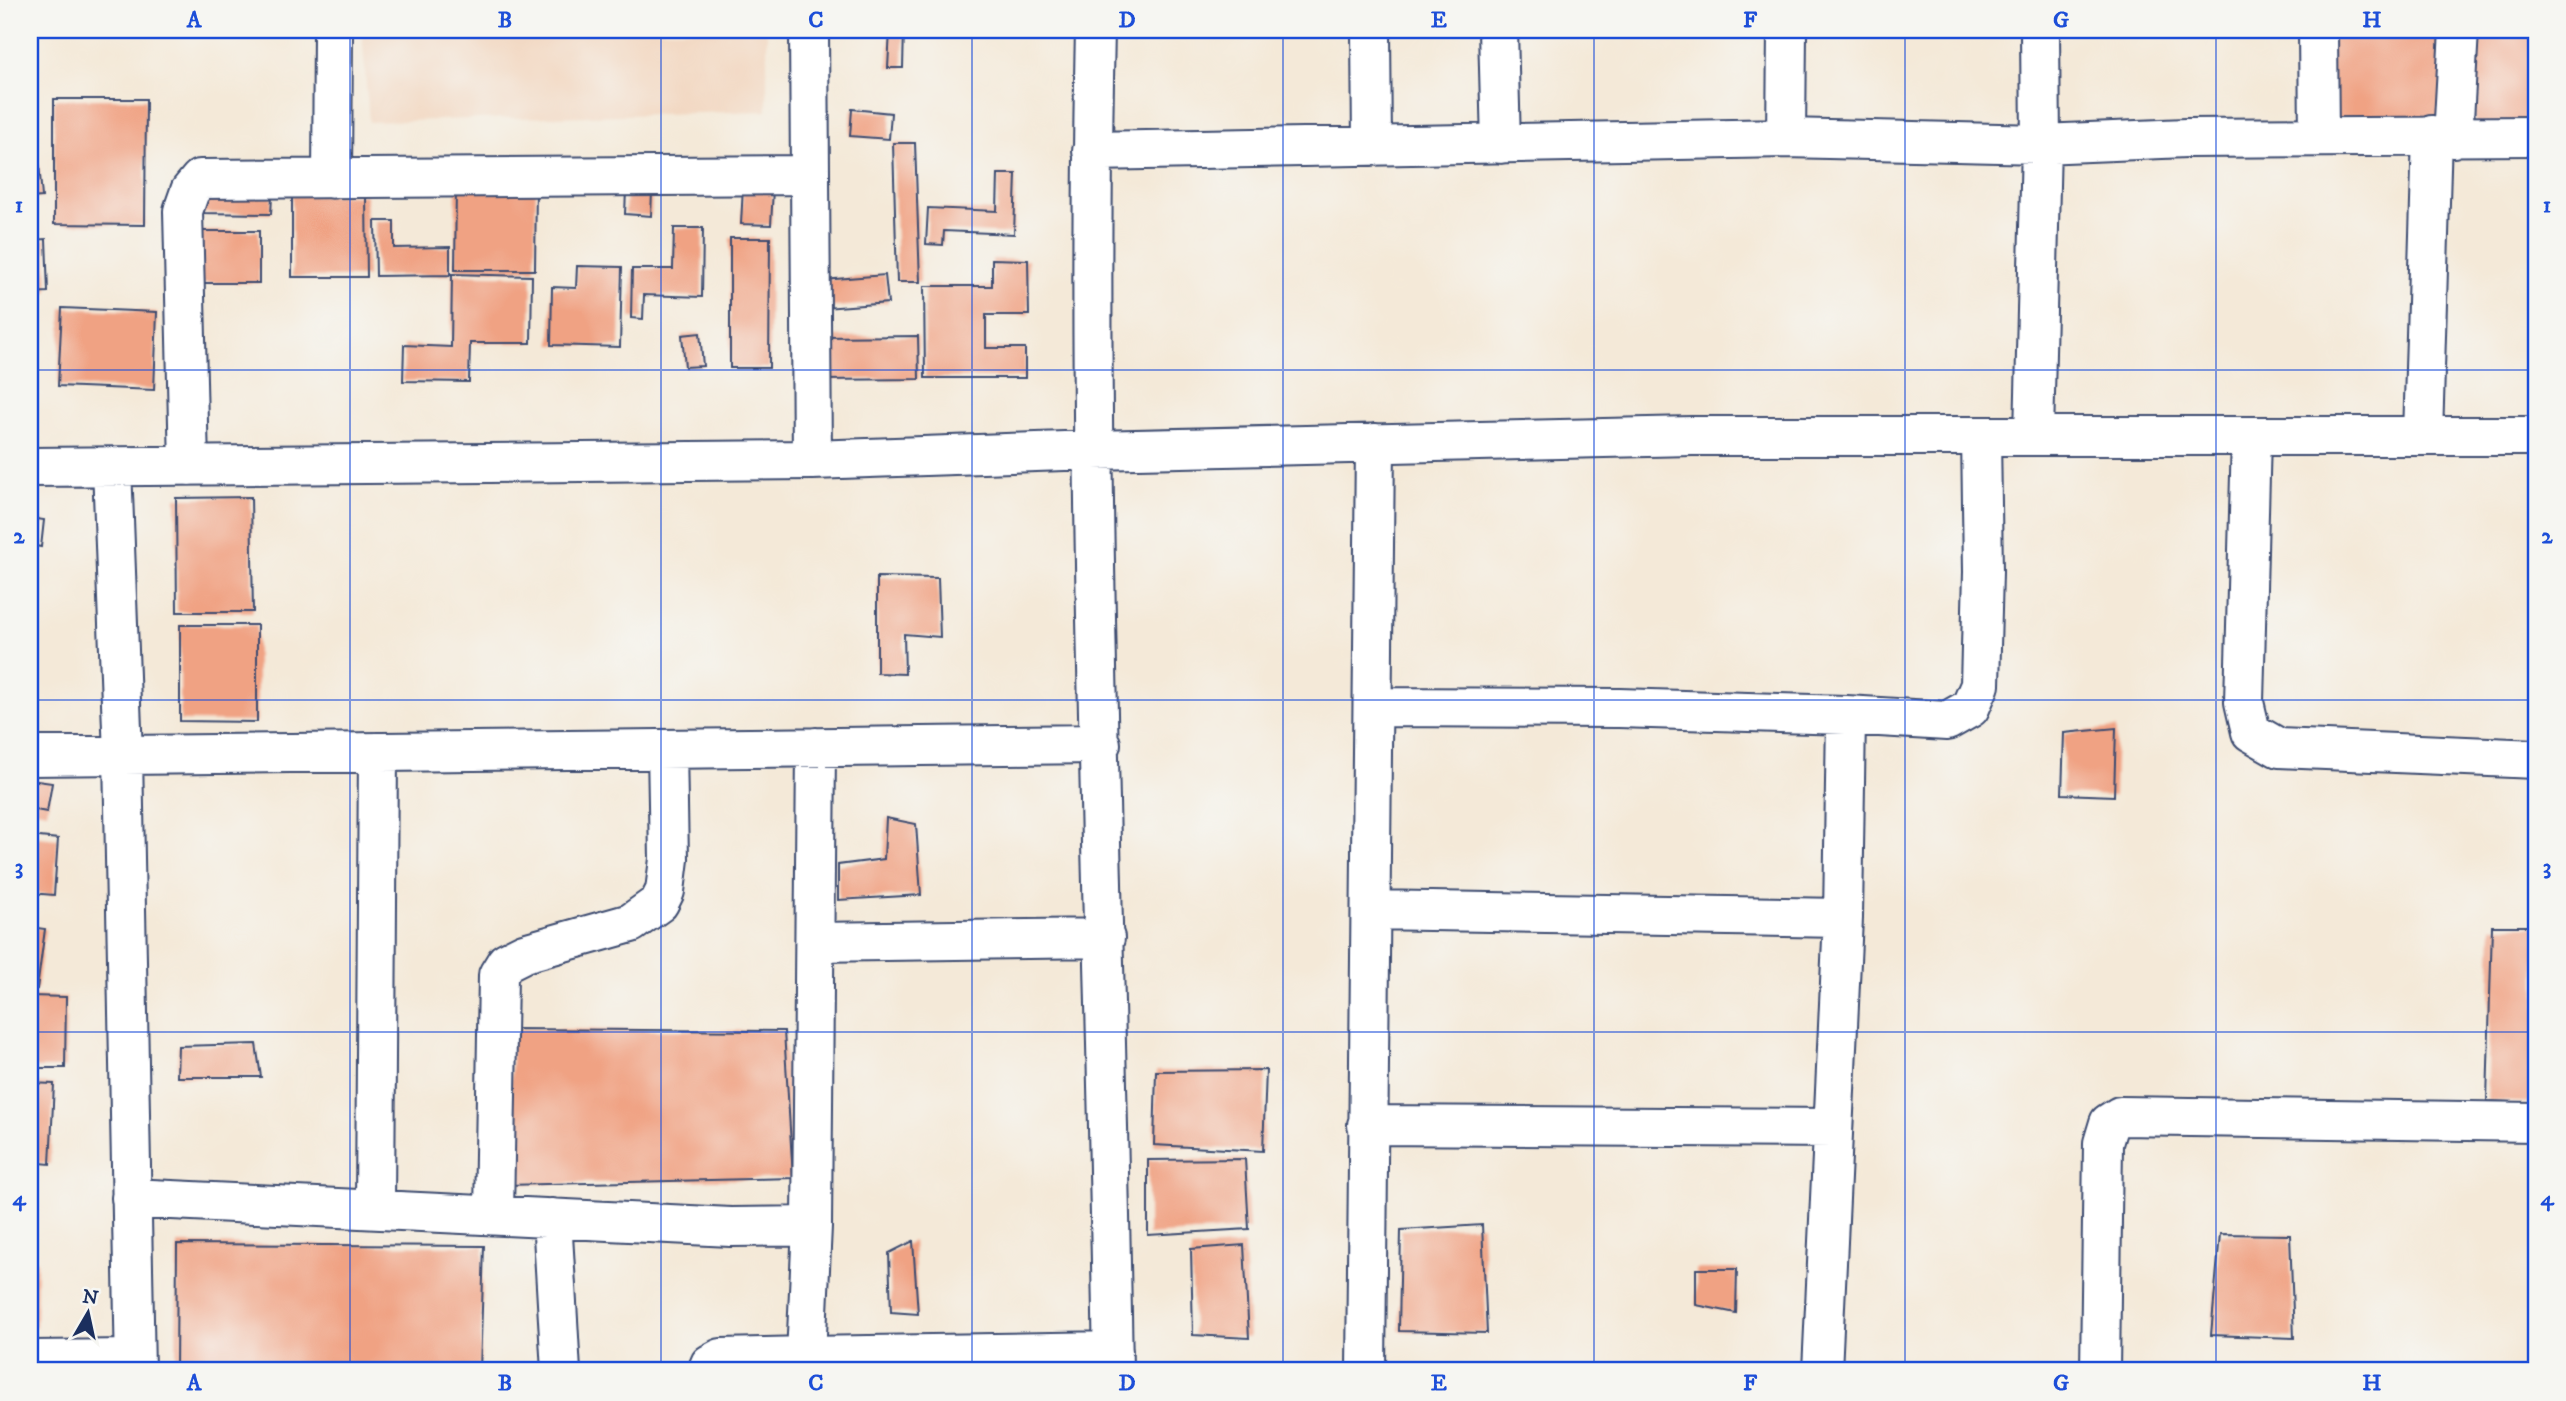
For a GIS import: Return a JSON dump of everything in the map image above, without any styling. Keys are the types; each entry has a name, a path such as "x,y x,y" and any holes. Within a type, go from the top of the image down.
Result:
{"street":[{"path":"332,179 333,30"},
{"path":"809,30 811,460"},
{"path":"707,1371 710,1364 720,1358 806,1356 1113,1361 1093,450 1092,151 1095,30"},
{"path":"1371,30 1372,146"},
{"path":"1498,30 1501,144"},
{"path":"1786,138 1787,30"},
{"path":"2034,436 2041,144 2040,30"},
{"path":"2318,30 2319,137"},
{"path":"2423,436 2442,137 2459,30"},
{"path":"1092,151 1786,138 2041,144 2186,138 2536,136"},
{"path":"189,466 183,211 190,191 200,180 810,176"},
{"path":"30,467 811,460 1093,450 1692,436 2536,436"},
{"path":"1374,706 1619,708 1947,721 1970,708 1980,685 1983,572 1981,436"},
{"path":"2250,437 2244,702 2251,732 2279,748 2536,759"},
{"path":"1366,1371 1375,443"},
{"path":"30,1360 134,1365 123,755 112,467"},
{"path":"1822,1371 1843,918 1846,715"},
{"path":"30,755 1101,744"},
{"path":"806,1356 812,1226 816,747"},
{"path":"494,1215 498,975 506,962 524,953 631,923 659,903 665,891 669,859 667,749"},
{"path":"375,1209 378,752"},
{"path":"1371,910 1843,918"},
{"path":"815,942 1105,937"},
{"path":"2100,1371 2103,1143 2109,1123 2120,1116 2536,1122"},
{"path":"1367,1125 1833,1128"},
{"path":"131,1198 732,1227 812,1226"},
{"path":"552,1218 561,1371"}],"shaded area":[{"path":"362,30 767,30 767,111 369,122"}],"building":[{"path":"890,30 904,30 903,68 888,68"},
{"path":"2328,30 2443,30 2443,128 2328,128"},
{"path":"2471,30 2536,30 2536,131 2475,133"},
{"path":"54,99 146,99 145,225 54,224"},
{"path":"852,109 891,113 889,139 850,136"},
{"path":"893,143 915,143 920,282 897,282"},
{"path":"39,164 42,197 30,198 30,165"},
{"path":"998,174 1016,174 1014,234 944,231 943,245 926,244 928,208 997,211"},
{"path":"456,187 536,187 535,270 455,270"},
{"path":"743,187 773,189 771,225 741,224"},
{"path":"626,190 652,191 651,216 625,214"},
{"path":"292,195 366,195 367,277 292,277"},
{"path":"201,197 272,197 271,214 201,213"},
{"path":"375,221 394,221 394,248 450,247 450,275 376,276"},
{"path":"674,228 703,228 702,297 644,295 643,319 631,318 632,269 673,269"},
{"path":"199,231 259,231 259,283 199,283"},
{"path":"730,238 770,238 769,368 730,368"},
{"path":"46,239 48,292 30,293 30,240"},
{"path":"992,259 1028,260 1029,315 986,315 986,348 1025,348 1025,378 925,378 924,286 992,286"},
{"path":"577,266 622,267 620,347 551,345 552,287 576,288"},
{"path":"452,274 532,276 531,343 470,343 469,382 403,381 404,345 451,347"},
{"path":"885,275 888,303 825,308 823,280"},
{"path":"62,308 157,312 154,390 58,386"},
{"path":"30,309 36,309 35,384 30,384"},
{"path":"700,333 703,366 685,367 682,335"},
{"path":"918,336 919,379 820,380 820,337"},
{"path":"251,497 253,612 177,612 176,498"},
{"path":"30,518 44,520 41,547 30,545"},
{"path":"877,577 938,578 940,637 904,634 905,674 877,673"},
{"path":"180,625 257,625 257,722 180,721"},
{"path":"2116,728 2114,796 2062,794 2064,733"},
{"path":"30,780 52,783 47,812 30,809"},
{"path":"886,818 916,824 921,895 838,900 838,865 884,859"},
{"path":"30,836 58,839 54,895 30,893"},
{"path":"2492,926 2536,926 2536,1103 2487,1101"},
{"path":"30,927 45,929 37,989 30,988"},
{"path":"30,996 66,997 65,1068 30,1068"},
{"path":"513,1029 784,1031 793,1178 506,1185"},
{"path":"256,1044 261,1077 177,1077 178,1046"},
{"path":"1266,1070 1263,1151 1154,1145 1156,1071"},
{"path":"30,1083 54,1084 50,1164 30,1162"},
{"path":"1245,1159 1249,1229 1148,1235 1148,1160"},
{"path":"1482,1225 1487,1333 1399,1331 1401,1230"},
{"path":"2220,1234 2290,1235 2294,1338 2211,1335"},
{"path":"913,1241 918,1314 891,1312 889,1253"},
{"path":"177,1244 484,1246 480,1371 176,1371"},
{"path":"1244,1245 1249,1338 1193,1335 1191,1249"},
{"path":"30,1259 37,1259 36,1327 30,1327"},
{"path":"1696,1269 1737,1269 1736,1313 1696,1305"}]}
